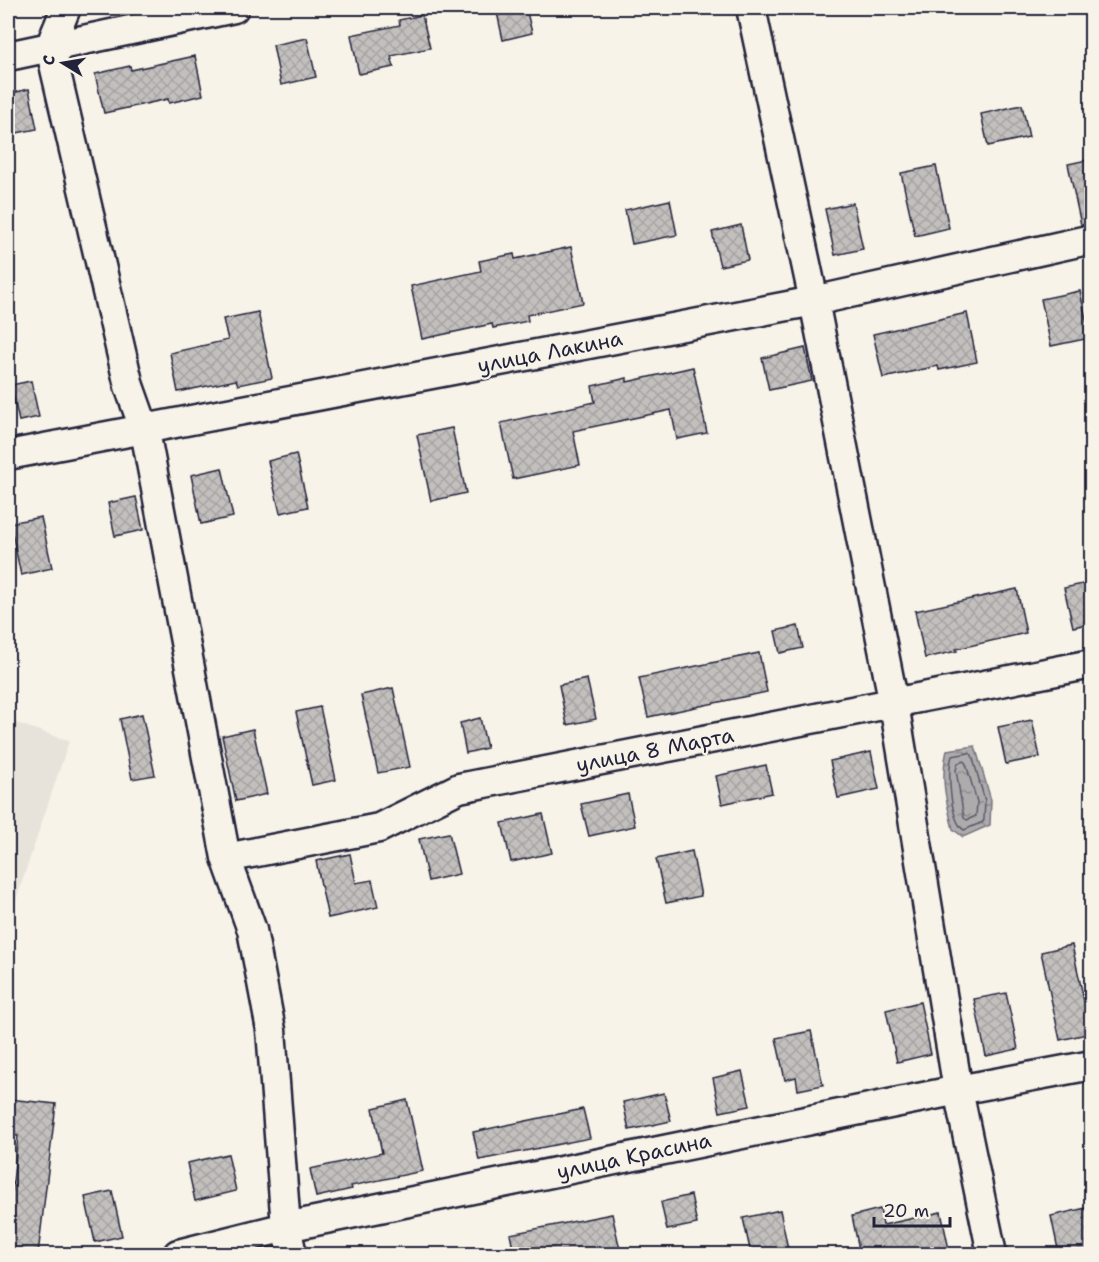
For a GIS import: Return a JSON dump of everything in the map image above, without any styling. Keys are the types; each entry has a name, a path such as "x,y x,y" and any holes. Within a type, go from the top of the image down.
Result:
{"street":[{"path":"66,8 50,46 129,386 145,430 226,858 252,930 271,1030 289,1241"},
{"path":"8,56 234,8"},
{"path":"751,8 814,301 894,704 958,1090 992,1254"},
{"name":"улица Лакина","path":"8,456 814,301 1092,239"},
{"name":"улица 8 Марта","path":"226,858 379,828 459,788 1092,664"},
{"name":"улица Красина","path":"177,1254 289,1241 958,1090 1092,1065"}],"shaded area":[{"path":"8,720 69,741 8,924"}],"water":[{"path":"975,746 991,800 990,825 963,837 953,829 950,818 945,789 945,761 947,750"}],"building":[{"path":"496,8 526,8 532,33 503,40"},
{"path":"422,15 430,48 391,56 394,67 359,74 351,35 400,25 399,20"},
{"path":"307,38 316,77 281,85 273,45"},
{"path":"195,56 203,95 169,103 168,99 104,113 95,74 130,66 131,70"},
{"path":"29,89 37,129 11,134 8,94"},
{"path":"1022,105 1029,137 988,146 981,114"},
{"path":"1092,159 1092,223 1081,225 1068,164"},
{"path":"936,166 949,228 915,236 901,173"},
{"path":"670,200 677,235 632,244 625,210"},
{"path":"853,203 863,249 835,255 825,209"},
{"path":"741,225 748,260 720,266 712,232"},
{"path":"571,247 583,303 527,315 528,321 493,328 492,324 422,339 411,286 481,271 479,261 514,254 515,259"},
{"path":"1080,291 1090,338 1051,346 1041,299"},
{"path":"258,312 272,378 238,385 236,380 178,392 170,353 228,340 223,319"},
{"path":"967,313 977,362 939,370 938,366 883,378 873,334"},
{"path":"805,348 812,381 769,390 762,358"},
{"path":"693,367 707,433 677,439 671,410 573,431 580,465 513,479 501,423 595,402 592,386 627,378 627,382"},
{"path":"31,381 39,417 19,421 11,385"},
{"path":"452,428 466,493 431,501 417,435"},
{"path":"296,454 308,507 280,513 268,461"},
{"path":"222,468 233,517 201,524 191,475"},
{"path":"136,497 143,530 115,536 108,503"},
{"path":"41,517 52,568 21,575 10,523"},
{"path":"1092,582 1092,623 1073,627 1064,588"},
{"path":"1017,589 1026,633 925,658 915,611"},
{"path":"798,626 803,648 780,653 775,631"},
{"path":"759,653 767,692 648,717 639,678"},
{"path":"587,679 596,719 567,725 559,685"},
{"path":"393,688 410,767 378,773 361,695"},
{"path":"320,707 336,780 312,785 296,712"},
{"path":"142,714 155,775 132,779 120,719"},
{"path":"480,718 487,748 466,753 460,723"},
{"path":"1032,720 1040,757 1006,764 998,727"},
{"path":"253,729 267,794 236,801 222,736"},
{"path":"871,752 879,789 838,798 830,761"},
{"path":"766,765 772,793 722,804 716,776"},
{"path":"628,794 635,826 589,836 581,804"},
{"path":"543,814 552,853 511,862 502,823"},
{"path":"449,833 459,874 428,881 419,839"},
{"path":"692,851 701,896 666,903 656,859"},
{"path":"350,854 356,883 372,880 378,907 328,918 316,861"},
{"path":"1072,945 1091,1033 1060,1040 1041,952"},
{"path":"1006,993 1018,1049 986,1056 974,999"},
{"path":"920,1002 931,1054 897,1062 886,1010"},
{"path":"811,1031 823,1085 798,1090 796,1077 785,1080 776,1038"},
{"path":"742,1071 750,1106 720,1112 713,1078"},
{"path":"664,1093 671,1121 629,1130 623,1102"},
{"path":"8,1099 56,1104 38,1254 8,1253 8,1227 18,1136 8,1135"},
{"path":"407,1100 423,1171 351,1186 352,1189 316,1197 310,1169 382,1153 373,1108"},
{"path":"583,1109 590,1138 479,1160 473,1132"},
{"path":"228,1154 236,1191 195,1201 187,1163"},
{"path":"112,1191 122,1236 95,1242 85,1197"},
{"path":"691,1195 697,1224 667,1230 661,1202"},
{"path":"1086,1208 1092,1234 1092,1254 1059,1254 1051,1216"},
{"path":"880,1209 883,1225 941,1212 950,1254 860,1254 852,1216"},
{"path":"780,1210 789,1254 751,1254 743,1218"},
{"path":"612,1214 621,1254 514,1254 510,1234"}]}
